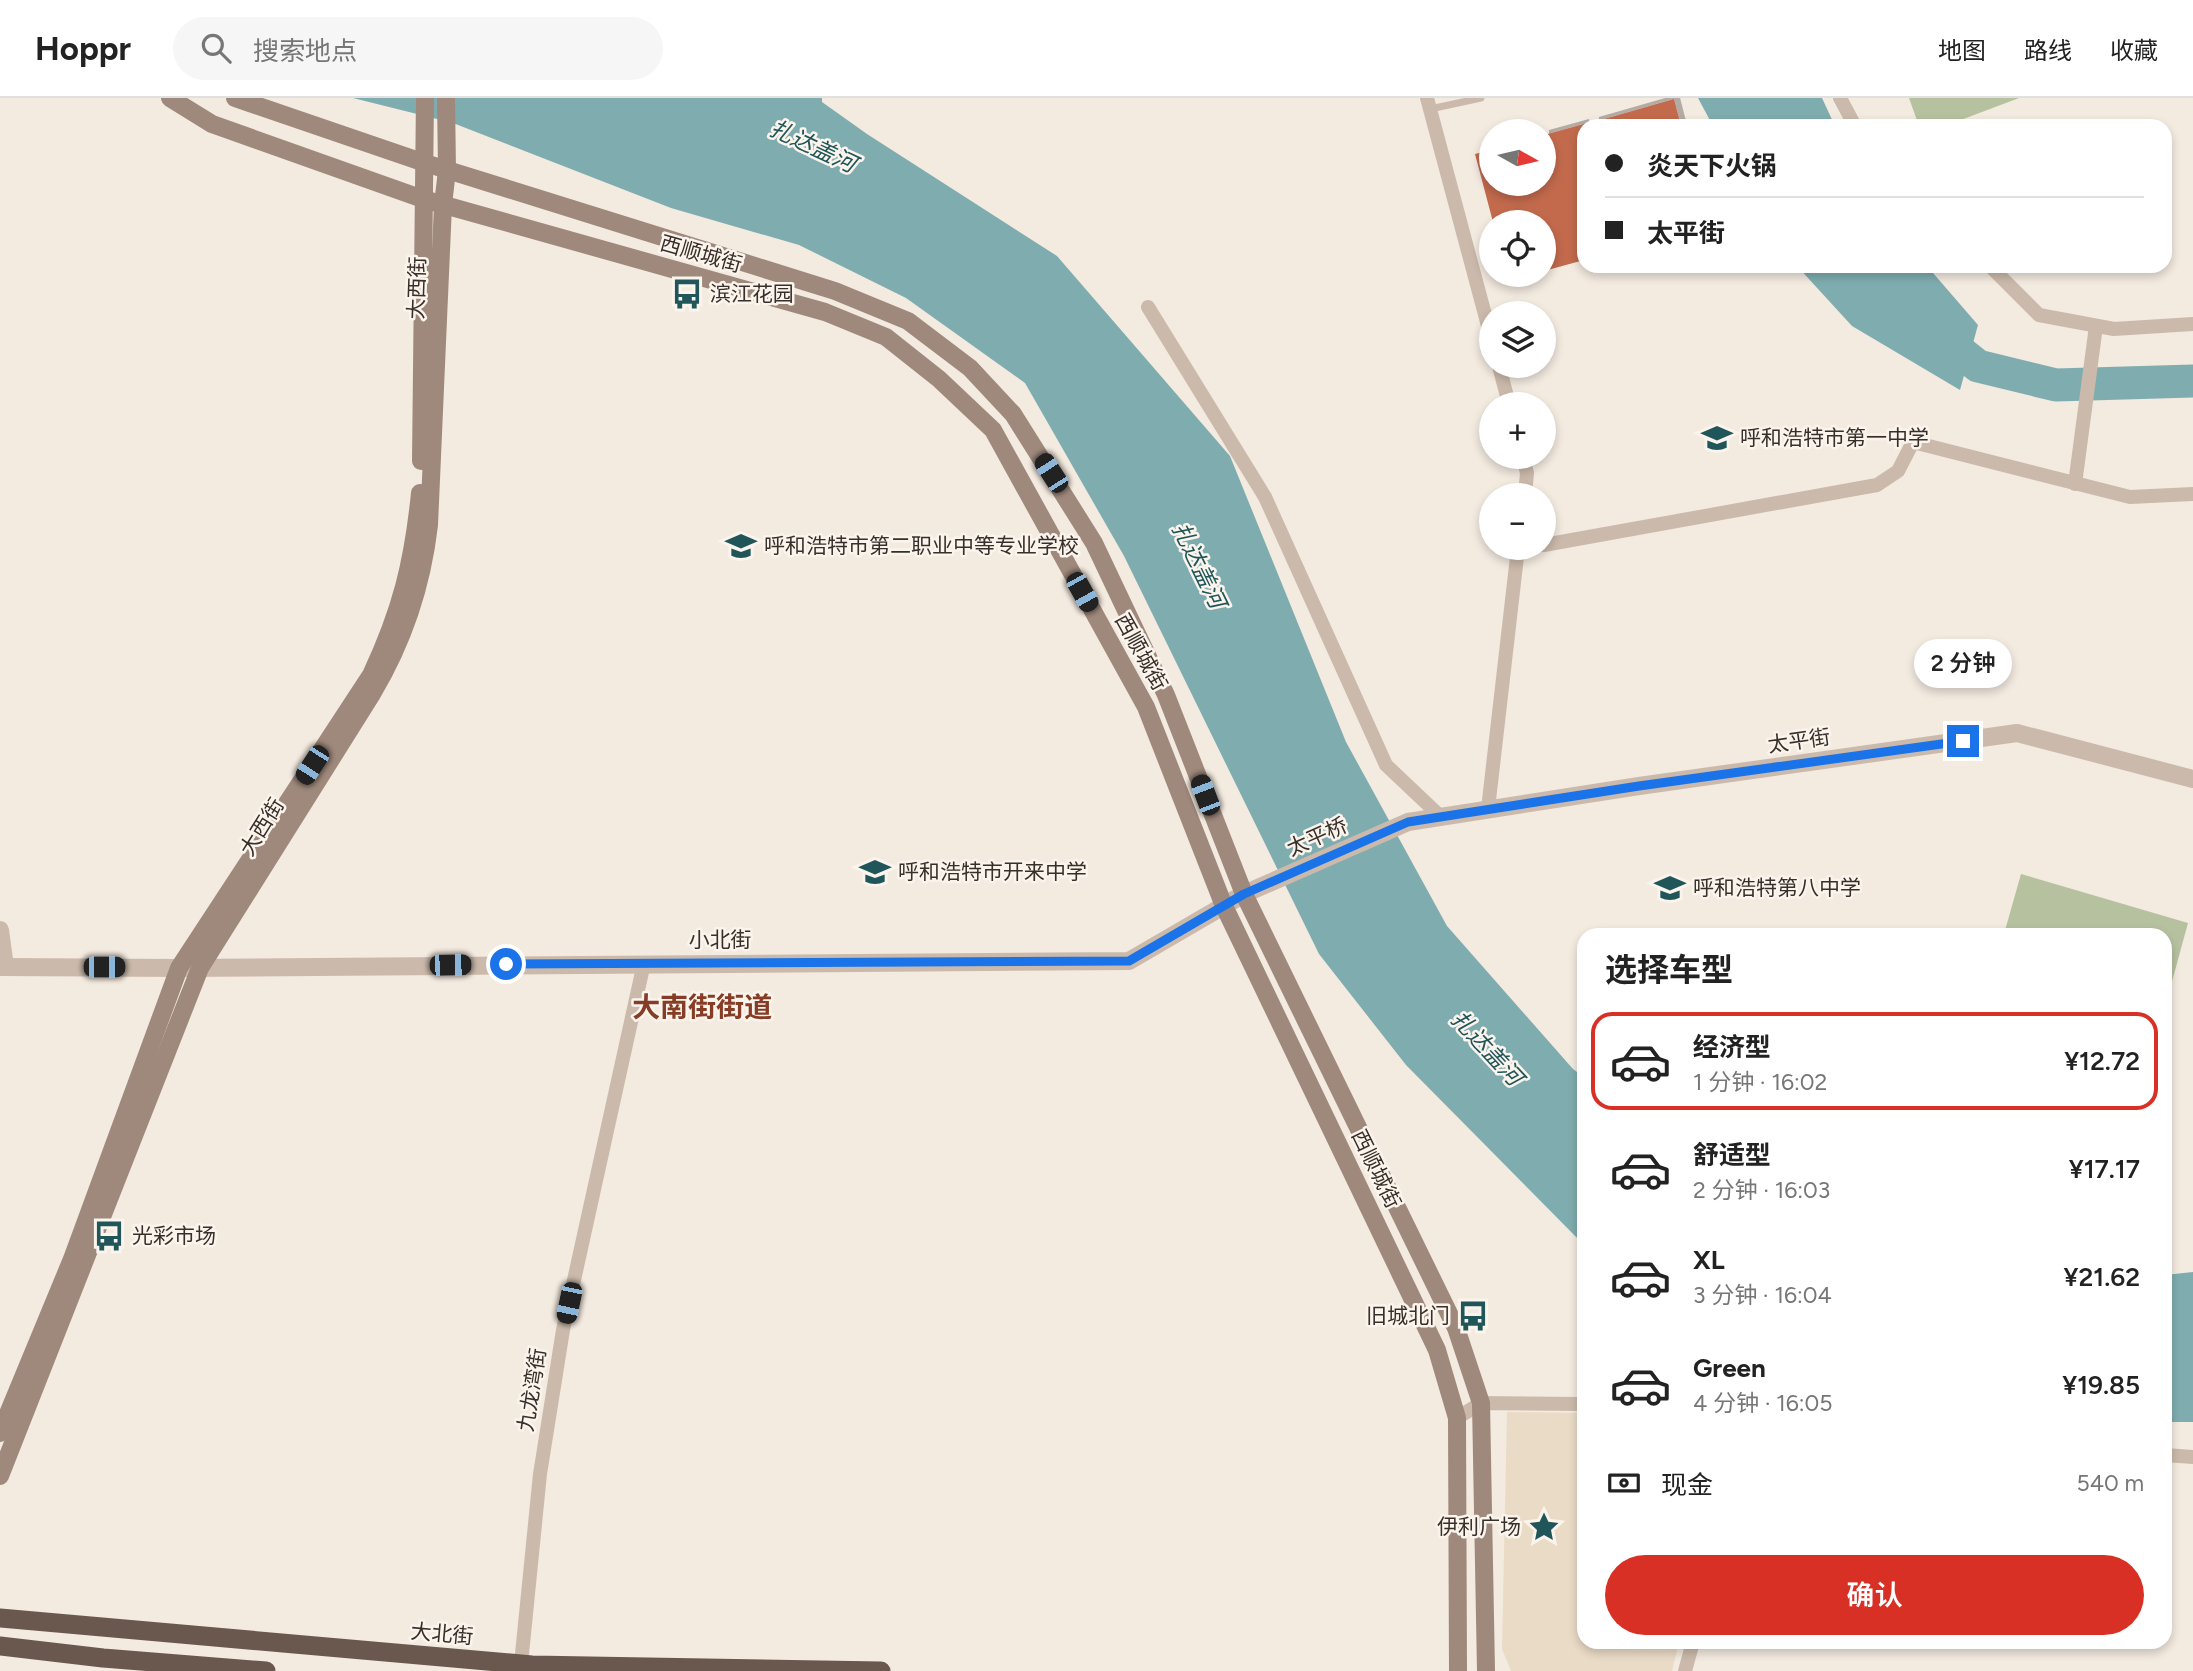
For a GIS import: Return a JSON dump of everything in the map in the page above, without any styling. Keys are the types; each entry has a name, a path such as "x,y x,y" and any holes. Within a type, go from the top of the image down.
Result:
{"highway":[{"name":"大北街","path":"0,1618 521,1664 881,1671"},
{"path":"0,1646 104,1664 266,1671"}],"main road":[{"name":"西顺城街","path":"170,98 212,124 423,199 825,312 886,337 939,379 993,430 1146,707 1224,906 1437,1350 1457,1418 1458,1671"},
{"name":"西顺城街","path":"235,98 425,163 835,291 908,321 970,368 1013,414 1094,543 1166,695 1244,894 1456,1328 1481,1403 1486,1671"},
{"name":"大西街","path":"0,1433 72,1259 179,968 372,675 390,635 408,578 415,542 421,481 425,98"},
{"name":"大西街","path":"0,1476 200,968 372,694 390,664 407,624 421,576 429,525 443,205 447,170 446,98"}],"street":[{"path":"1840,98 1852,119"},
{"path":"1429,104 1481,301"},
{"path":"1997,273 2039,315 2114,329 2193,324"},
{"path":"1148,307 1265,497 1386,765 1441,817"},
{"path":"2075,484 2096,326"},
{"path":"1556,543 1877,485 1898,471 1913,442 2130,497 2193,494"},
{"path":"1488,809 1520,560"},
{"name":"太平街","path":"1408,822 1639,786 2017,733 2193,779"},
{"name":"太平桥","path":"1244,894 1408,822"},
{"name":"小北街","path":"2,967 1129,961 1244,894"},
{"path":"0,930 2,967"},
{"name":"九龙湾街","path":"521,1664 540,1474 563,1330 644,963"},
{"path":"1457,1418 1481,1403 1577,1404"},
{"path":"2172,1455 2193,1457"},
{"path":"1685,1671 1691,1649"}],"lane":[{"path":"1429,104 1481,98"}],"green space":[{"path":"1909,98 2019,98 1964,119 1916,119"},
{"path":"2021,874 2188,923 2172,981 2172,928 2006,928"}],"shaded area":[{"name":"伊利广场","path":"1507,1412 1577,1413 1577,1649 1677,1649 1672,1671 1511,1671 1502,1649"}],"water":[{"name":"扎达盖河","path":"353,98 822,98 822,102 867,134 1057,256 1230,456 1346,742 1447,926 1577,1072 1577,1238 1406,1065 1319,954 1124,556 1025,383 906,298 799,245 671,208 453,123"},
{"path":"1698,98 1822,98 1832,119 1709,119"},
{"path":"1803,273 1933,273 1978,325 1960,390 1852,326"},
{"path":"2193,1272 2193,1422 2172,1422 2172,1274"}],"building":[{"path":"1674,99 1679,119 1604,119"},
{"path":"1577,126 1577,262 1556,268 1556,210 1490,210 1486,196 1556,196 1556,132"},
{"path":"1479,153 1479,169 1475,154"}],"waterway":[{"path":"1934,331 1978,366 2056,385 2193,381"}],"place":[{"name":"滨江花园","path":"687,294"},
{"name":"呼和浩特市第一中学","path":"1717,438"},
{"name":"呼和浩特市第二职业中等专业学校","path":"741,546"},
{"name":"呼和浩特市开来中学","path":"875,872"},
{"name":"呼和浩特第八中学","path":"1670,888"},
{"name":"光彩市场","path":"109,1236"},
{"name":"旧城北门","path":"1473,1316"},
{"name":"伊利广场","path":"1544,1527"}],"district":[{"name":"大南街街道","path":"702,1007"}],"route":[{"path":"506,964 1129,961 1244,894 1408,822 1639,786 1963,741"}]}
